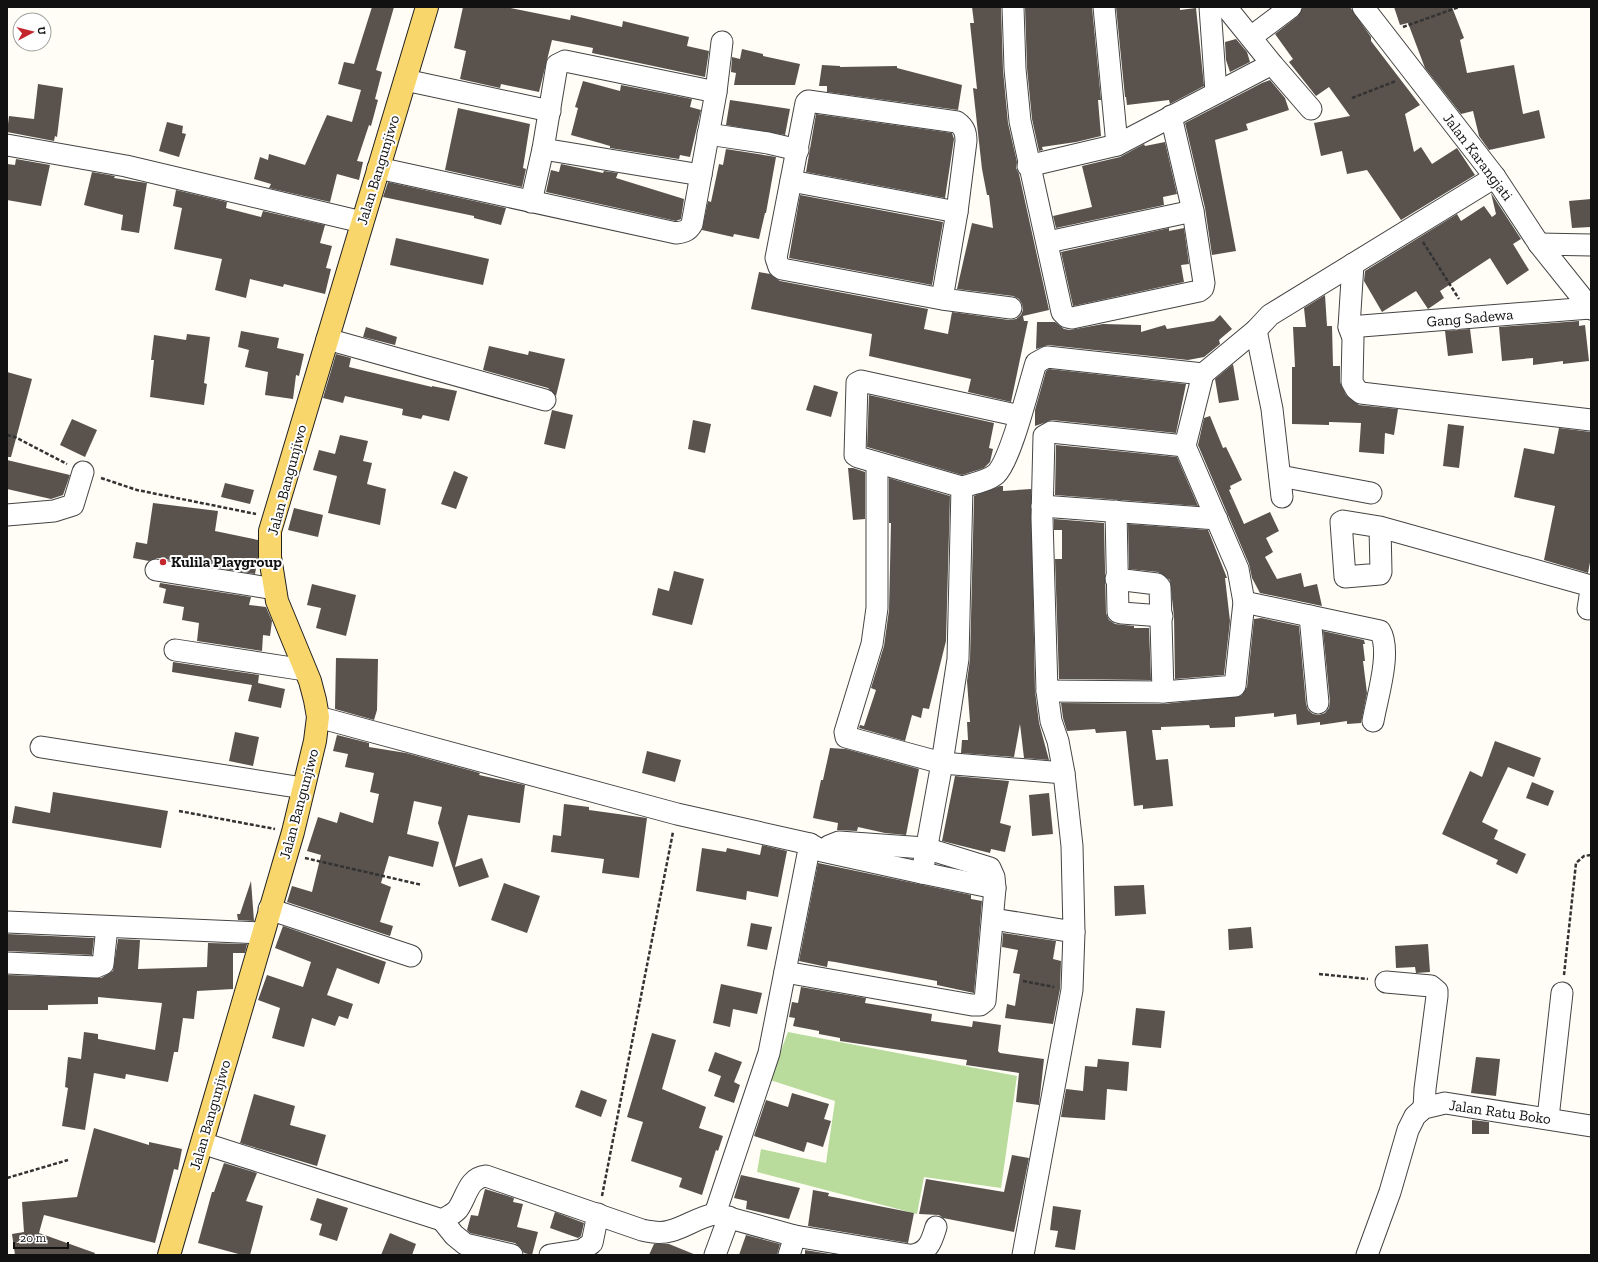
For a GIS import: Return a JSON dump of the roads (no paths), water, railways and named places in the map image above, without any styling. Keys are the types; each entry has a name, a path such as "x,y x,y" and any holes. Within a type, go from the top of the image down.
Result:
{"main road":[{"name":"Jalan Bangunjiwo","path":"169,1255 269,909 293,832 315,740 318,717 315,700 305,670 277,601 270,556 270,531 427,7"}],"street":[{"path":"1013,7 1015,69 1020,121 1028,166 1048,242 1062,312 1067,317 1080,316 1199,291 1203,288 1204,283 1193,211 1171,116"},
{"path":"1104,7 1117,145"},
{"path":"1210,7 1216,92"},
{"path":"1251,37 1291,7"},
{"name":"Jalan Karangjati","path":"1363,7 1382,34 1495,177 1539,244 1591,308"},
{"path":"1233,9 1251,37 1272,64 1312,109"},
{"path":"378,168 676,233 683,232 688,230 692,224 716,92 722,42"},
{"path":"531,202 543,148 557,65 565,61 716,92"},
{"path":"1028,166 1117,145 1272,64"},
{"path":"405,80 550,111"},
{"path":"942,299 957,212 966,141 965,130 957,122 808,101 776,258 779,267 782,269 942,299 1011,308"},
{"path":"708,134 768,143 798,150"},
{"path":"7,145 126,166 362,222"},
{"path":"543,148 701,175"},
{"path":"1046,691 1163,692 1235,686 1244,602 1238,570 1185,446 1202,374 1256,330 1270,315 1495,177"},
{"path":"792,181 957,212"},
{"path":"1048,242 1193,211"},
{"path":"1539,244 1591,244"},
{"path":"1353,264 1349,327 1353,338 1352,382 1356,389 1361,393 1591,420"},
{"name":"Gang Sadewa","path":"1349,327 1591,308"},
{"path":"1256,330 1272,409 1282,498"},
{"path":"327,339 545,400"},
{"path":"1020,416 860,381 857,383 855,455 876,463 962,487 997,474 1006,457 1020,416 1036,363 1047,358 1202,374"},
{"path":"1023,1255 1072,990 1074,932 1072,846 1064,773 1058,741 1050,721 1046,691 1042,506 1044,436 1051,432 1185,446"},
{"path":"876,463 877,608 872,644 845,732 846,737 849,740 942,763 1064,773"},
{"path":"7,515 54,511 73,505 83,472"},
{"path":"1280,476 1370,493"},
{"path":"922,872 925,848 942,763 958,659 962,487"},
{"path":"1042,506 1217,519"},
{"path":"1116,511 1116,579 1118,612 1122,614 1162,616"},
{"path":"1380,527 1591,586"},
{"path":"156,570 275,589"},
{"path":"1116,579 1157,584 1161,591 1163,692"},
{"path":"1244,602 1373,628 1380,631 1384,637 1385,654 1373,721"},
{"path":"1310,616 1318,702"},
{"path":"175,650 305,670"},
{"path":"318,717 677,814 816,848 995,888"},
{"path":"41,747 304,788"},
{"path":"785,972 972,1005 980,1005 985,1000 995,888 994,877 990,868 925,848 839,842 816,848"},
{"path":"715,1255 722,1216 769,1053 785,972 816,848"},
{"path":"269,909 411,956"},
{"path":"993,919 1074,932"},
{"path":"7,922 262,933"},
{"path":"7,963 96,967 103,964 105,958 107,927"},
{"path":"1367,1255 1390,1192 1408,1130 1415,1116 1424,1108 1437,996 1436,991 1431,986 1386,982"},
{"path":"1548,1118 1562,993"},
{"name":"Jalan Ratu Boko","path":"1424,1108 1445,1103 1548,1118 1591,1126"},
{"path":"202,1143 442,1220 454,1235 465,1244 512,1255"},
{"path":"442,1220 457,1210 472,1182 478,1177 486,1176 642,1230 670,1232 704,1216 722,1216 792,1246 909,1255"},
{"path":"550,1255 582,1250 592,1243 598,1214"},
{"path":"913,1255 925,1250 930,1244 936,1227"}],"place":[{"name":"Kulila Playgroup","path":"163,562"}]}
